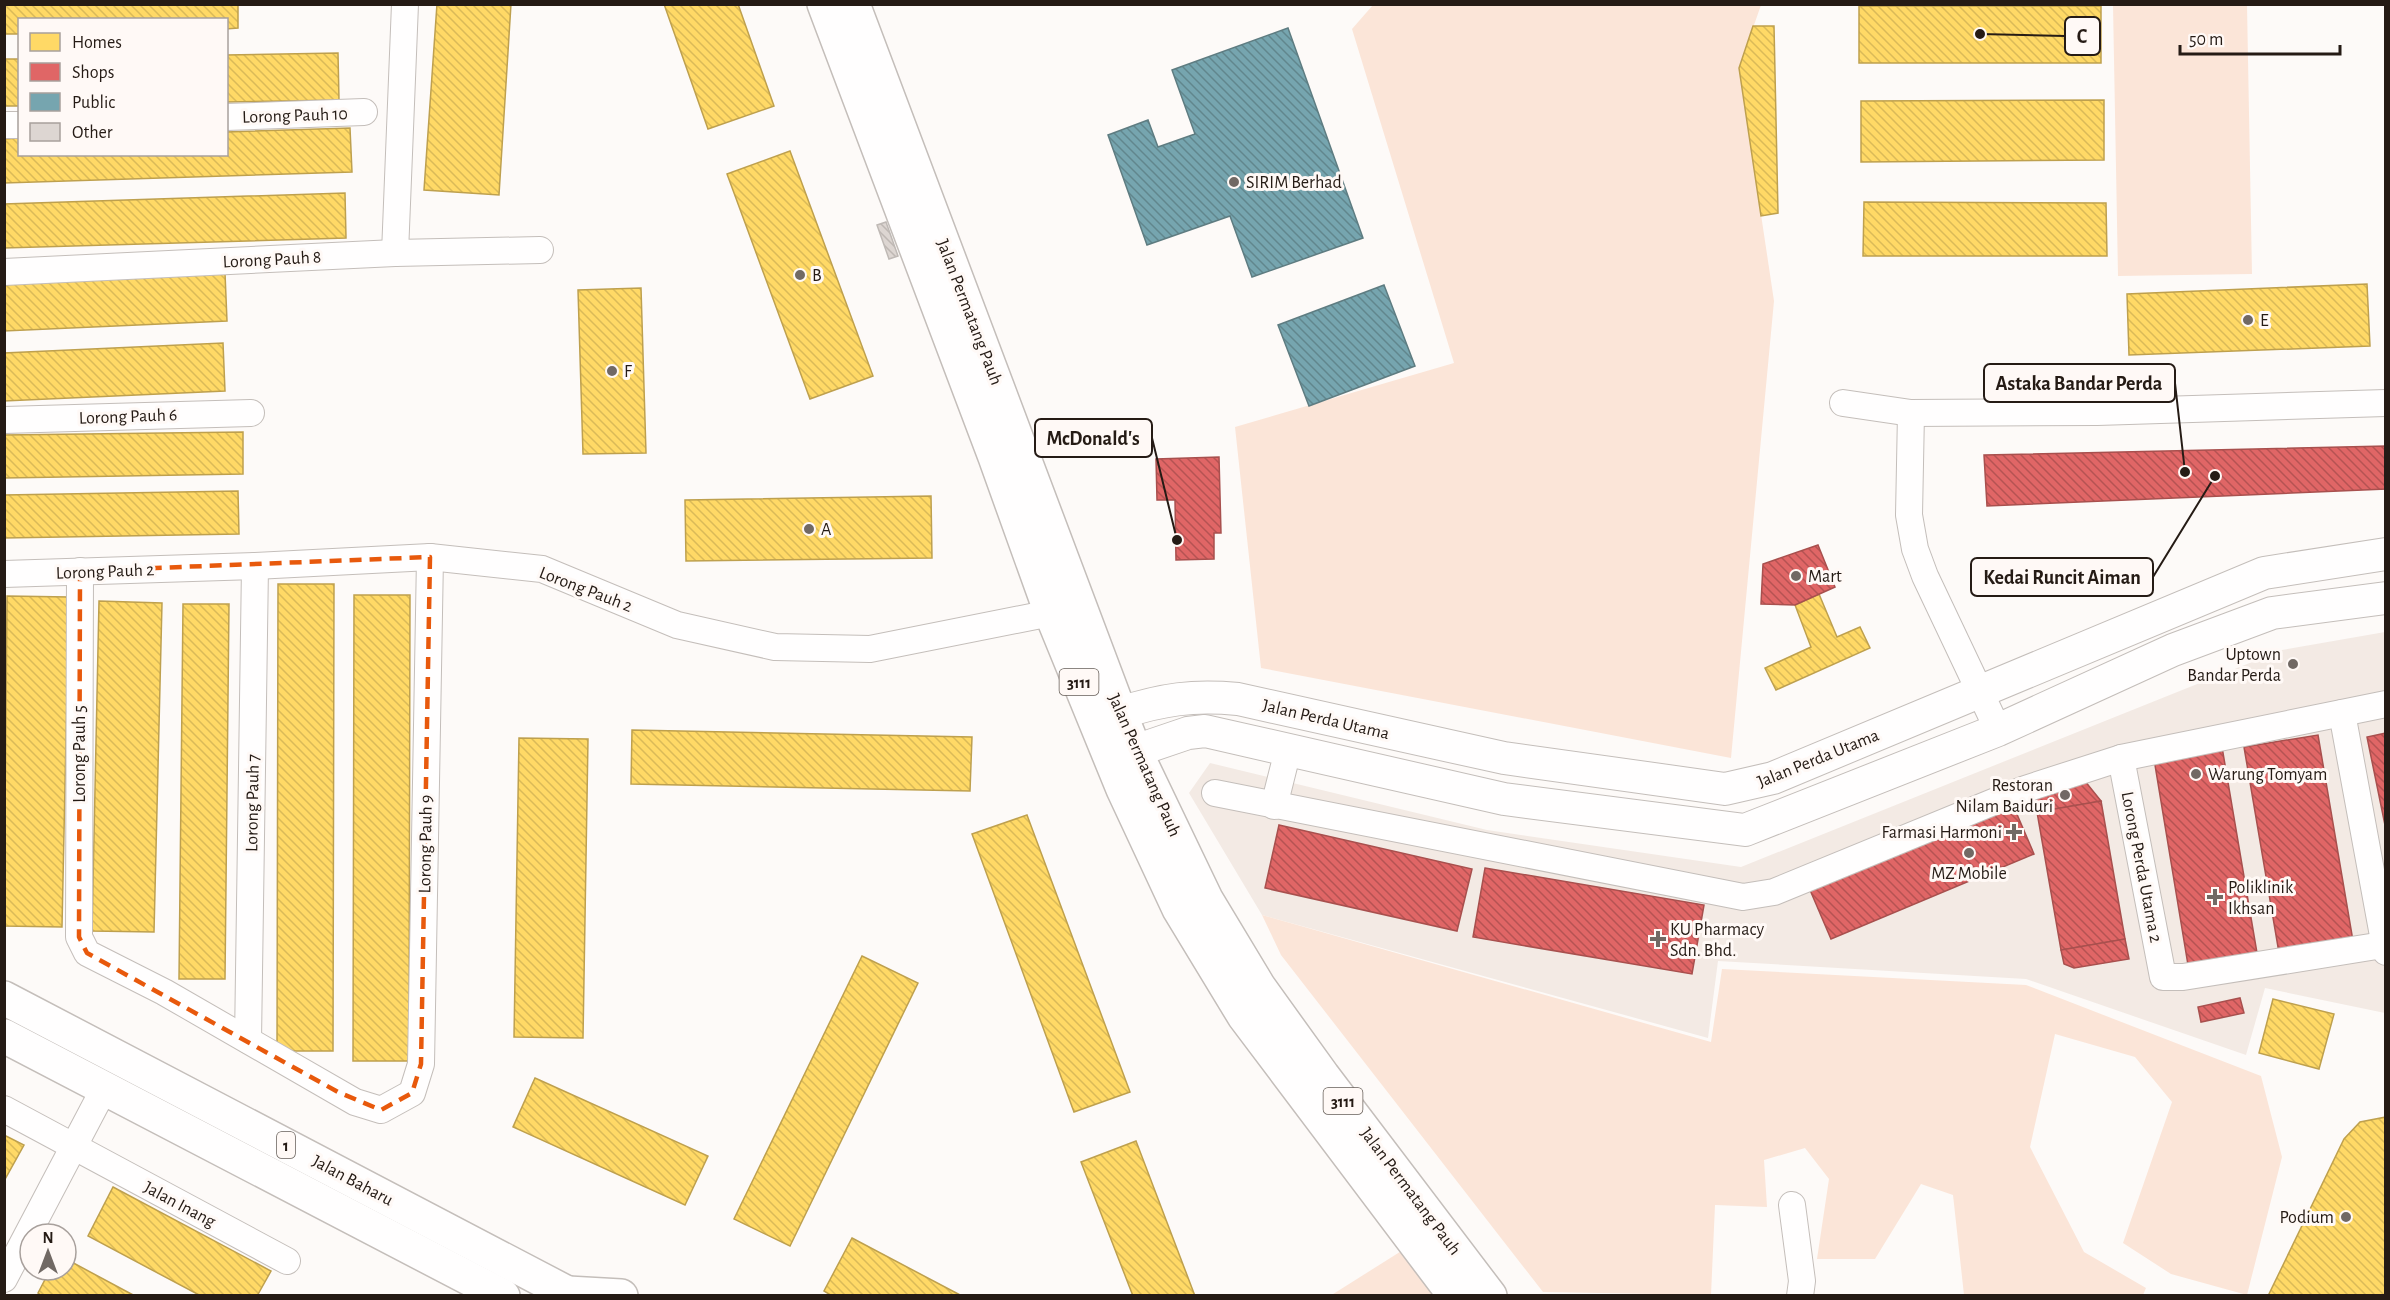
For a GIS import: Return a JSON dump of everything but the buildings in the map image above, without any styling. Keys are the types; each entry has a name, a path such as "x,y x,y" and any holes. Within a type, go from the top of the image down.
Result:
{"main road":[{"name":"Jalan Permatang Pauh","path":"824,4 995,457 1051,613 1128,800 1179,909 1244,1016 1455,1296"},
{"name":"Jalan Permatang Pauh","path":"853,4 1120,713 1135,751 1206,899 1259,987 1323,1076 1490,1296"},
{"name":"Jalan Baharu","path":"4,998 571,1294"},
{"name":"Jalan Baharu","path":"4,1036 503,1296"},
{"path":"571,1294 621,1296"}],"street":[{"path":"394,253 405,4"},
{"name":"Lorong Pauh 10","path":"228,117 364,112"},
{"name":"Lorong Pauh 8","path":"4,272 394,253 540,250"},
{"path":"1843,403 1911,413 2097,412 2385,403"},
{"name":"Lorong Pauh 6","path":"4,420 251,413"},
{"path":"1911,413 1909,515 1915,549 1925,576 1998,730"},
{"name":"Jalan Perda Utama","path":"1120,713 1178,697 1208,696 1238,699 1504,758 1725,789 1773,778 2264,573 2385,554"},
{"name":"Lorong Pauh 2","path":"4,574 255,566 430,557 542,569 678,625 775,647 870,650 1051,613"},
{"name":"Lorong Pauh 9","path":"248,1040 355,1101 381,1110 412,1093 421,1064 430,557"},
{"name":"Lorong Pauh 7","path":"248,1040 255,566"},
{"name":"Lorong Pauh 5","path":"80,571 79,938 87,953 164,992 248,1040"},
{"path":"1135,751 1188,733 1205,732 1504,799 1745,830 1998,730 2173,650 2272,613 2385,598"},
{"path":"1215,793 1743,897 1774,892 2025,789 2121,758 2385,704"},
{"path":"2342,713 2384,949"},
{"path":"1274,806 1288,750"},
{"name":"Lorong Perda Utama 2","path":"2121,758 2163,977 2183,977 2384,949"},
{"path":"4,1279 105,1087"},
{"name":"Jalan Inang","path":"4,1109 287,1261"},
{"path":"1792,1205 1802,1281 1800,1296"}],"highlighted area":[{"path":"430,557 421,1064 412,1093 381,1110 338,1092 87,953 79,937 80,571"}],"shaded area":[{"path":"1373,5 1761,5 1739,68 1774,301 1731,758 1261,668 1235,427 1454,363 1352,29"},
{"path":"2113,5 2247,5 2252,274 2118,276"},
{"path":"2385,632 2385,1013 2265,988 2246,1055 2026,979 1718,961 1708,1038 1262,915 1189,793 1210,763 1487,830 1741,867 2282,650"},
{"path":"1262,915 1711,1042 1722,969 2026,985 2261,1076 2282,1157 2247,1295 2171,1274 2123,1243 2172,1102 2135,1057 2055,1034 2030,1147 2084,1252 2146,1288 2143,1295 1964,1295 1953,1195 1921,1184 1875,1259 1817,1259 1829,1179 1805,1148 1764,1160 1767,1207 1715,1205 1711,1295 1543,1292 1281,955"},
{"path":"1403,1250 1437,1296 1330,1296"}],"place":[{"name":"C","path":"1980,34"},
{"name":"SIRIM Berhad","path":"1234,182"},
{"name":"B","path":"800,275"},
{"name":"E","path":"2248,320"},
{"name":"F","path":"612,371"},
{"name":"Astaka Bandar Perda","path":"2185,472"},
{"name":"Kedai Runcit Aiman","path":"2215,476"},
{"name":"A","path":"809,529"},
{"name":"McDonald's","path":"1177,540"},
{"name":"Mart","path":"1796,576"},
{"name":"Uptown Bandar Perda","path":"2293,664"},
{"name":"Warung Tomyam","path":"2196,774"},
{"name":"Restoran Nilam Baiduri","path":"2065,795"},
{"name":"Farmasi Harmoni","path":"2014,832"},
{"name":"MZ Mobile","path":"1969,853"},
{"name":"Poliklinik Ikhsan","path":"2215,897"},
{"name":"KU Pharmacy Sdn. Bhd.","path":"1658,939"},
{"name":"Podium","path":"2346,1217"}]}
